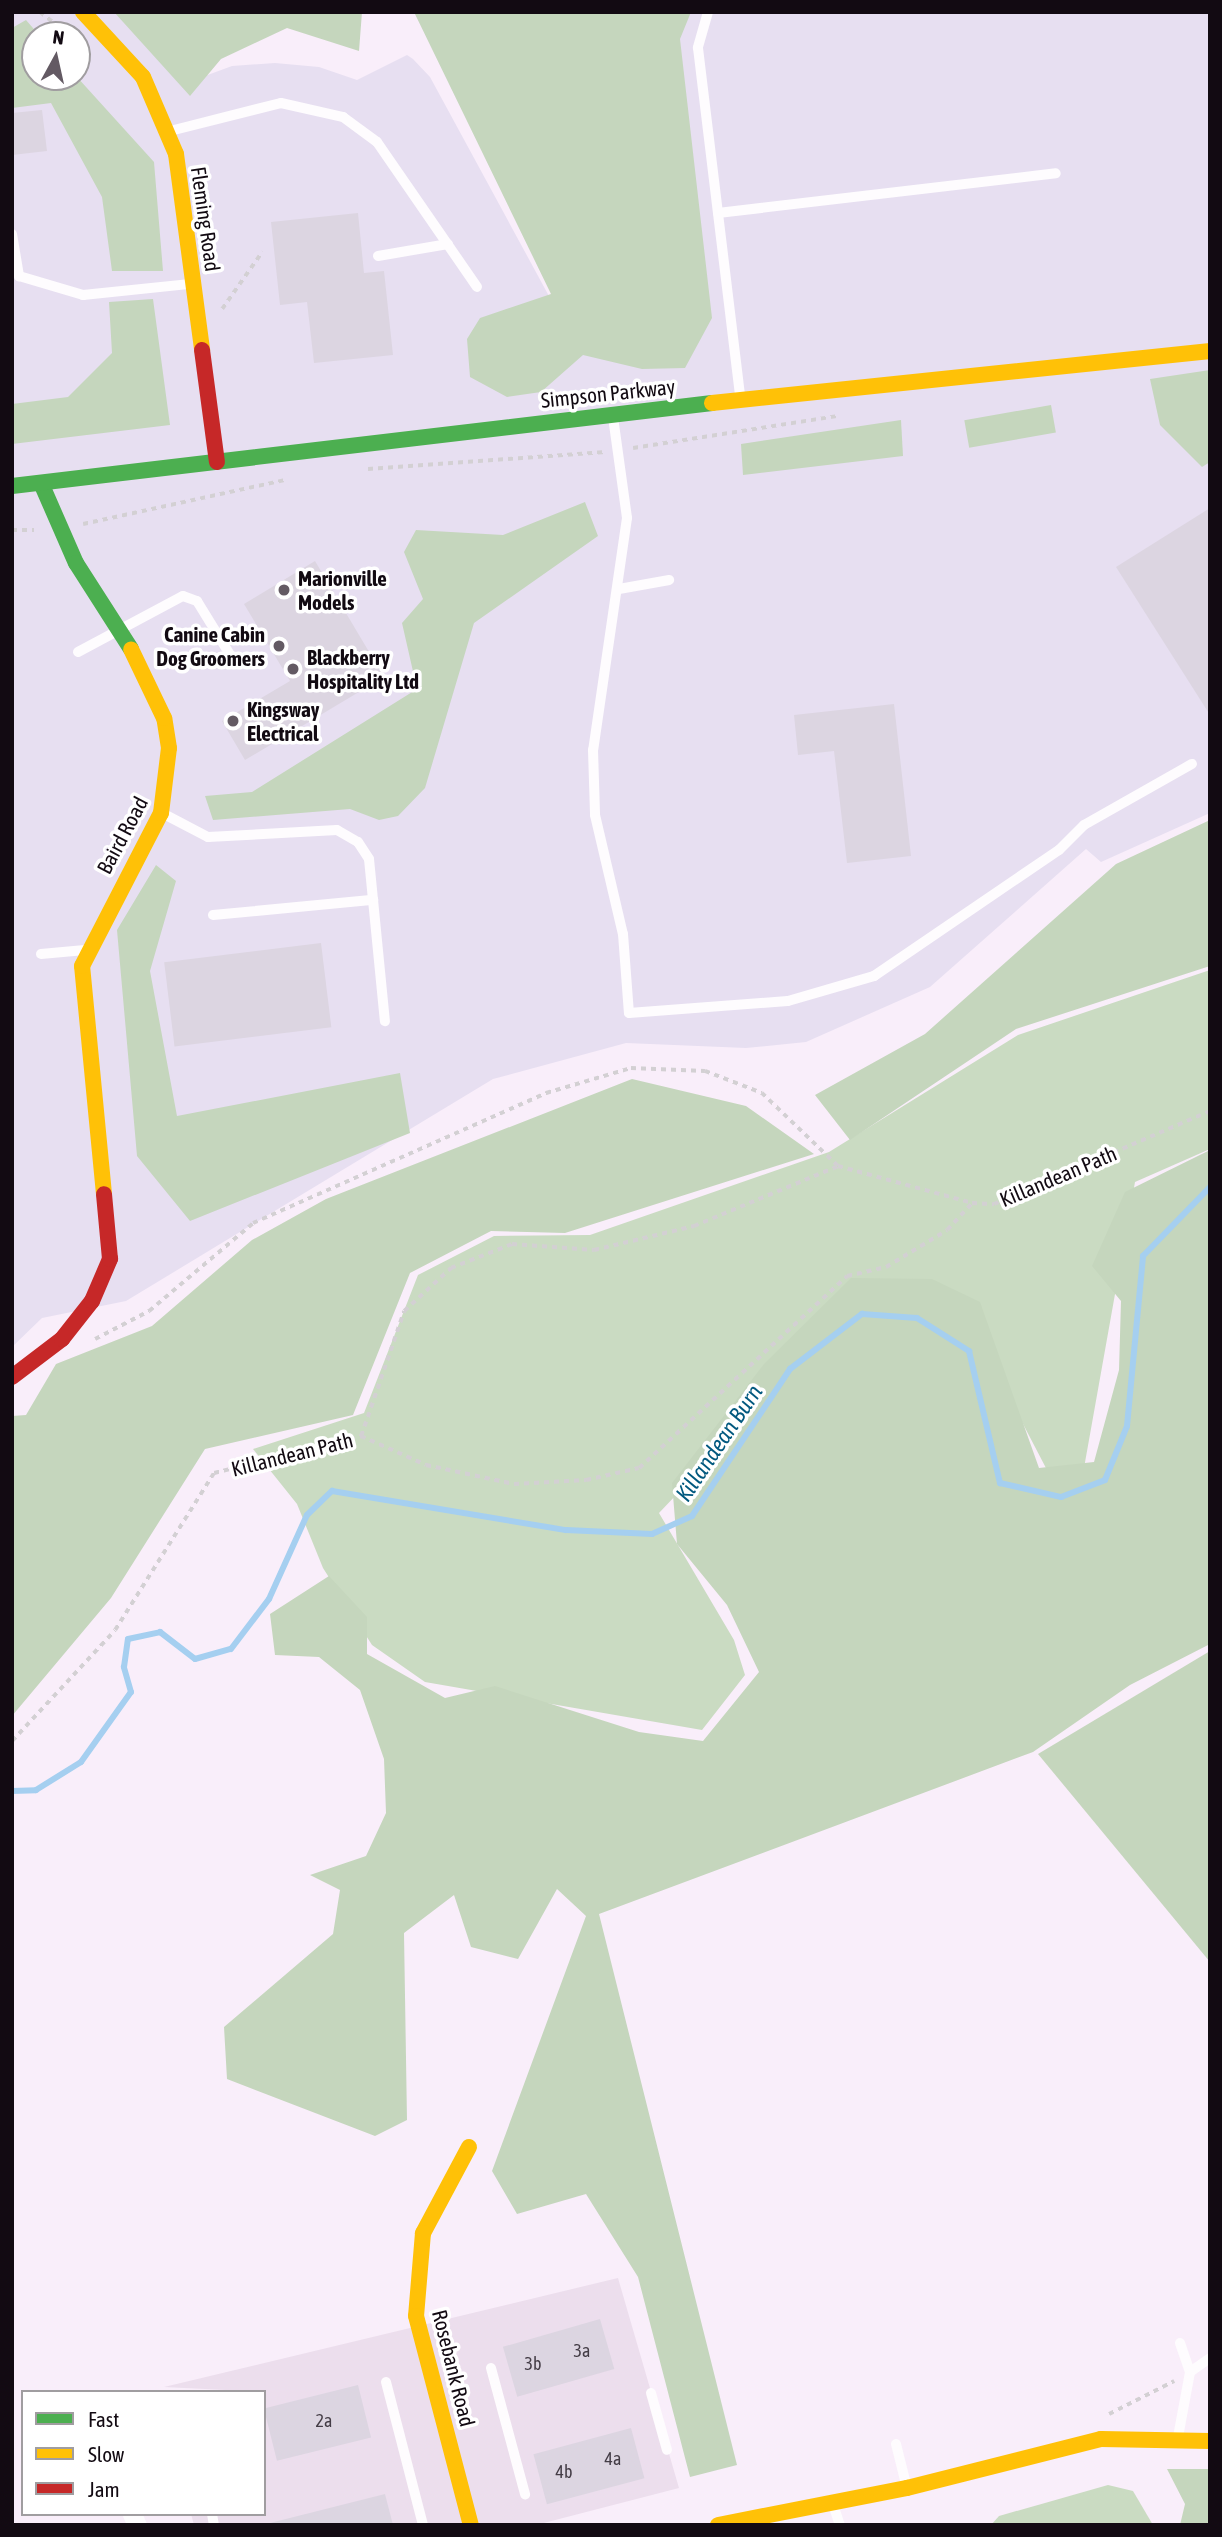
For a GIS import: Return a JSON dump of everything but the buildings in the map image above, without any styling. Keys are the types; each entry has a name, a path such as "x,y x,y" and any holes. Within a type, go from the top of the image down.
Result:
{"street":[{"name":"Fleming Road","path":"83,12 143,77 169,131 194,283 217,461"},
{"name":"Simpson Parkway","path":"12,486 612,413 1210,351"},
{"name":"Baird Road","path":"12,1377 62,1339 92,1301 110,1259 82,966 88,949 161,813 168,789 164,718 117,628 76,563 41,483"},
{"name":"Rosebank Road","path":"469,2147 423,2233 416,2316 471,2525"},
{"path":"718,2525 907,2488 1101,2440 1178,2437 1210,2441"}],"lane":[{"path":"708,12 698,48 740,400"},
{"path":"169,131 281,103 343,117 377,142 477,287"},
{"path":"718,213 1056,173"},
{"path":"12,234 19,276 83,295 194,283"},
{"path":"378,256 449,244"},
{"path":"612,413 626,518 619,589 593,750 596,815 623,934 629,1013 788,1001 874,976 1059,850 1084,825 1192,764"},
{"path":"619,589 668,580"},
{"path":"78,652 117,628 183,596 197,601 233,658"},
{"path":"161,813 208,837 337,830 358,842 369,859 384,1021"},
{"path":"213,915 373,900"},
{"path":"41,954 88,949"},
{"path":"1178,2437 1190,2372 1180,2343"},
{"path":"1190,2372 1210,2358"},
{"path":"491,2368 525,2494"},
{"path":"386,2382 424,2525"},
{"path":"651,2393 667,2450"},
{"path":"896,2444 907,2488"},
{"path":"833,2504 840,2525"}],"path":[{"path":"199,320 219,313 262,252"},
{"path":"62,1339 78,1348 149,1311 253,1223 546,1093 631,1068 705,1071 762,1093 838,1166 972,1203"},
{"name":"Killandean Path","path":"12,1741 115,1630 214,1473 361,1436 426,1465 514,1484 586,1480 639,1468 847,1276 886,1267 947,1230 972,1203 993,1204 1210,1111"},
{"path":"361,1436 404,1311 452,1268 512,1244 594,1250 694,1226 838,1166"},
{"path":"1101,2440 1097,2420 1190,2372"}],"shaded area":[{"path":"12,12 115,12 186,83 232,66 275,63 319,67 357,80 407,55 430,77 575,344 685,12 1210,12 1210,813 1101,862 1086,849 930,987 806,1042 746,1048 626,1043 493,1079 126,1301 42,1318 12,1347"},
{"path":"618,2278 679,2488 536,2525 194,2525 192,2516 266,2516 266,2390 164,2387"}],"green space":[{"path":"114,12 362,12 359,51 287,28 221,59 190,96"},
{"path":"414,12 691,12 680,39 712,318 685,368 642,369 583,355 541,392 507,397 470,377 467,339 480,318 551,294"},
{"path":"21,23 21,91 90,91 154,162 163,271 112,271 102,197 51,103 12,108 12,28"},
{"path":"153,299 170,425 12,444 12,404 68,397 112,353 109,302"},
{"path":"1210,370 1210,462 1202,467 1160,425 1150,379"},
{"path":"1051,405 1056,433 969,448 964,420"},
{"path":"901,420 903,456 743,475 741,444"},
{"path":"585,502 598,536 474,623 425,788 398,816 379,820 350,809 213,820 205,796 252,792 417,689 402,623 423,599 404,552 416,530 503,535"},
{"path":"1210,820 1210,966 1016,1029 850,1140 815,1095 925,1034 1116,864"},
{"path":"156,865 176,881 150,971 177,1116 400,1073 410,1133 190,1221 137,1156 117,930"},
{"path":"1210,970 1210,1149 1135,1182 1084,1468 1047,1470 974,1330 860,1301 659,1513 734,1640 745,1675 702,1730 425,1682 372,1645 323,1568 297,1504 253,1449 364,1413 418,1275 494,1236 590,1235 829,1152 1018,1035"},
{"path":"632,1079 746,1106 814,1154 565,1233 491,1231 410,1273 353,1415 205,1449 111,1598 12,1716 12,1416 26,1415 56,1364 152,1326 252,1240 326,1199"},
{"path":"1210,1150 1210,1644 1130,1685 1033,1752 599,1914 737,2465 690,2477 638,2277 586,2194 517,2214 492,2171 586,1916 557,1889 518,1959 471,1947 454,1895 404,1933 407,2120 375,2136 227,2079 224,2027 333,1934 340,1890 310,1875 366,1856 386,1813 384,1759 360,1690 319,1657 275,1655 270,1614 329,1576 367,1617 367,1654 445,1698 495,1686 639,1732 703,1741 759,1672 727,1605 677,1544 672,1483 764,1364 851,1278 932,1279 980,1302 1039,1468 1094,1462 1119,1370 1121,1301 1092,1266 1125,1192"},
{"path":"1210,1651 1210,1962 1038,1754"},
{"path":"1167,2469 1210,2469 1210,2525 1180,2525 1185,2504"},
{"path":"1108,2485 1133,2491 1153,2525 991,2525 999,2516"}],"waterway":[{"name":"Killandean Burn","path":"12,1791 36,1790 81,1762 131,1692 124,1667 128,1639 160,1632 195,1659 231,1649 269,1599 307,1515 332,1491 566,1530 652,1534 692,1516 790,1369 862,1314 917,1318 969,1351 1000,1483 1061,1497 1105,1480 1127,1426 1143,1256 1210,1187"}],"traffic: fast":[{"path":"12,486 712,403"},
{"path":"41,483 76,563 131,649"}],"traffic: slow":[{"path":"83,12 143,77 176,154 202,350"},
{"path":"712,403 1210,351"},
{"path":"104,1194 82,966 161,813 169,748 164,718 131,649"},
{"path":"469,2147 423,2233 416,2316 471,2525"},
{"path":"718,2525 907,2488 1101,2439 1210,2441"}],"traffic: jam":[{"path":"202,350 217,462"},
{"path":"12,1377 62,1339 92,1301 110,1259 104,1194"}],"place":[{"name":"Marionville Models","path":"284,590"},
{"name":"Canine Cabin Dog Groomers","path":"279,646"},
{"name":"Blackberry Hospitality Ltd","path":"293,669"},
{"name":"Kingsway Electrical","path":"233,721"}]}
